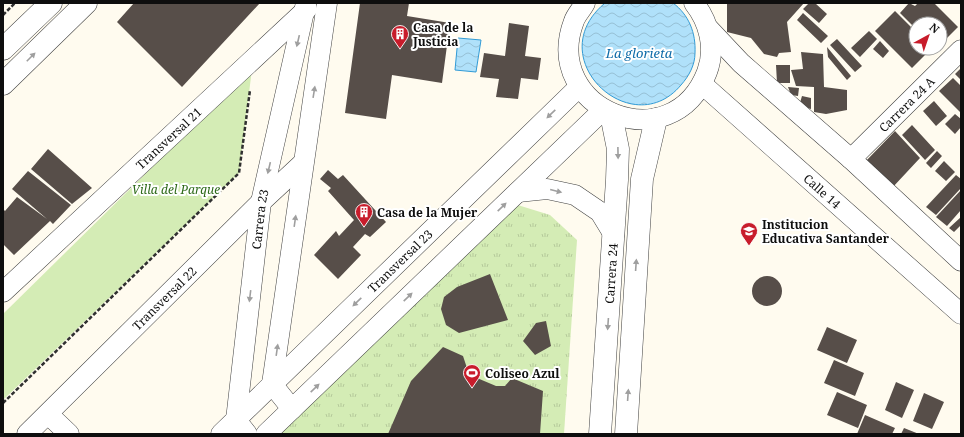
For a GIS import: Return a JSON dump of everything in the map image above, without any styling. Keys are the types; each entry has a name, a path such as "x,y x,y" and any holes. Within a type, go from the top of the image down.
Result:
{"street":[{"path":"3,49 51,3"},
{"path":"3,84 86,3"},
{"path":"292,409 272,384 327,3"},
{"path":"585,3 574,20 569,43 570,65 579,86 589,99 607,112 634,120 656,119 675,112 685,104 702,84 709,66 711,48 709,30 701,12 694,3"},
{"name":"Carrera 23","path":"241,427 261,202 310,5"},
{"name":"Transversal 21","path":"3,292 310,5"},
{"path":"709,30 741,63 851,159 961,261"},
{"name":"Carrera 24 A","path":"851,159 961,50"},
{"name":"Calle 14","path":"702,84 961,314"},
{"name":"Transversal 23","path":"221,434 241,427 272,384 579,86"},
{"path":"266,434 518,192 607,112"},
{"name":"Carrera 24","path":"600,434 614,235 618,149 607,112"},
{"name":"Carrera 24","path":"626,434 642,179 656,119"},
{"name":"Transversal 22","path":"27,434 261,202 303,163"},
{"path":"518,192 547,189 575,195 600,212 614,235"},
{"path":"48,414 69,434"}],"path":[{"path":"3,15 15,3"},
{"path":"3,402 239,173 250,83"}],"green space":[{"name":"Villa del Parque","path":"252,69 239,173 3,400 3,314"},
{"path":"508,202 550,215 577,240 564,434 267,434"}],"water":[{"name":"La glorieta","path":"605,3 673,3 679,8 687,19 694,38 695,57 693,66 687,78 681,85 661,101 639,105 618,99 600,87 587,69 582,47 587,25"},
{"path":"458,38 481,40 476,72 455,70"}],"building":[{"path":"134,3 260,3 182,87 117,22"},
{"name":"Casa de la Justicia","path":"360,3 409,3 407,16 450,23 442,83 392,75 386,119 345,113"},
{"path":"727,3 804,3 787,22 791,52 779,53 777,57 764,54 751,38 727,32"},
{"path":"809,3 815,3 827,14 819,23 803,9"},
{"path":"909,3 915,6 918,3 934,3 947,16 908,16 908,21 900,13"},
{"path":"895,11 908,24 908,56 924,56 912,68 875,31"},
{"path":"803,13 828,36 821,43 797,20"},
{"path":"948,17 958,27 948,37"},
{"path":"509,23 529,26 525,56 541,58 538,80 521,78 518,99 496,97 499,79 480,77 484,53 505,56"},
{"path":"869,31 877,39 860,57 851,48"},
{"path":"837,39 862,66 855,72 830,45"},
{"path":"880,41 889,51 883,58 873,49"},
{"path":"827,47 851,76 847,80 828,57"},
{"path":"801,52 823,54 824,87 847,90 847,110 826,114 814,112 814,87 796,86 791,70 803,69"},
{"path":"776,65 790,65 790,83 777,83"},
{"path":"961,68 961,80 955,74"},
{"path":"953,78 961,86 961,113 939,91"},
{"path":"788,87 799,88 798,96 791,95"},
{"path":"802,96 811,98 811,109 799,106"},
{"path":"934,101 947,116 936,126 923,111"},
{"path":"955,114 961,119 961,127 955,134 945,124"},
{"path":"912,125 935,150 925,160 902,135"},
{"path":"895,131 920,158 892,188 865,162"},
{"path":"48,149 92,188 72,204 31,169"},
{"path":"937,151 942,156 931,168 926,163"},
{"path":"944,161 955,172 946,181 935,171"},
{"name":"Casa de la Mujer","path":"328,170 338,179 343,175 386,222 370,237 365,234 353,247 361,255 338,279 314,255 336,231 339,236 354,220 328,191 331,188 320,179"},
{"path":"28,171 71,205 53,224 50,221 14,255 3,244 3,209 5,211 17,197 47,219 12,189"},
{"path":"956,175 961,179 961,188 936,215 926,207"},
{"path":"961,190 961,210 947,226 936,217"},
{"path":"961,217 961,225 954,232 949,228"},
{"path":"490,274 508,320 459,333 446,325 441,309 444,297 457,287"},
{"path":"767,276 773,277 781,285 781,297 773,305 767,306 761,305 753,297 752,291 753,285 761,277"},
{"path":"546,321 551,346 535,355 523,341 536,323"},
{"path":"827,327 857,340 847,363 817,350"},
{"name":"Coliseo Azul","path":"443,347 463,356 468,371 477,378 496,386 505,386 512,378 543,391 540,434 388,434 411,381"},
{"path":"834,360 864,373 855,396 824,383"},
{"path":"896,382 914,390 902,418 885,410"},
{"path":"837,392 867,405 858,428 827,415"},
{"path":"924,393 944,402 932,429 913,421"},
{"path":"865,415 895,428 892,434 857,434"},
{"path":"904,428 919,434 901,434"}],"place":[{"name":"Casa de la Justicia","path":"400,49"},
{"name":"Casa de la Mujer","path":"364,227"},
{"name":"Institucion Educativa Santander","path":"749,246"},
{"name":"Coliseo Azul","path":"472,388"}]}
